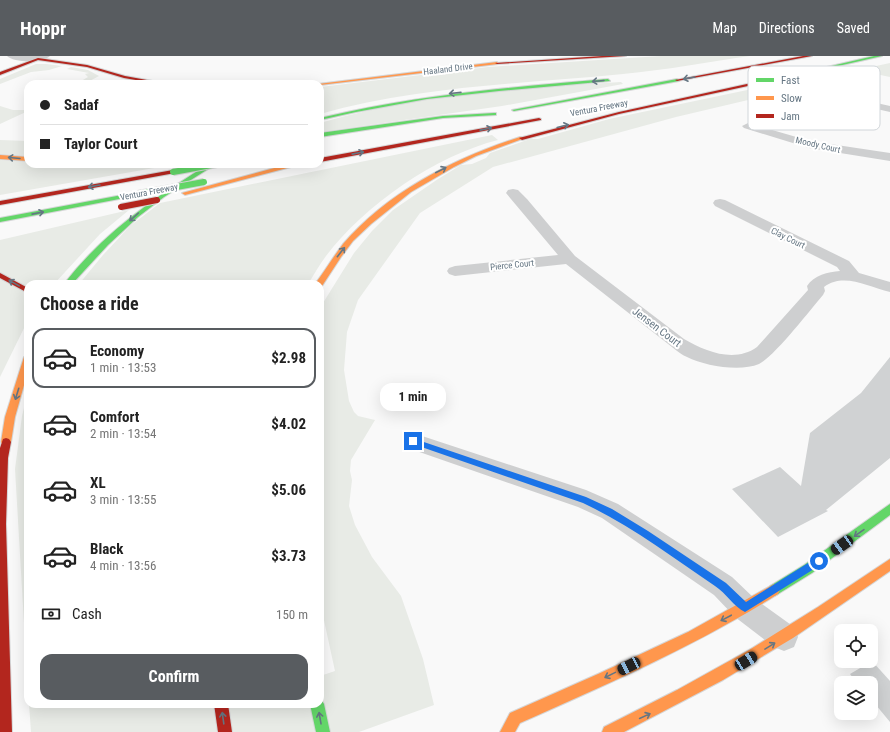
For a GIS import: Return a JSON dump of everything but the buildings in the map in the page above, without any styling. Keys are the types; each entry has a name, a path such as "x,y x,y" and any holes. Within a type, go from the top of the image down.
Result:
{"main road":[{"name":"Haaland Drive","path":"324,84 486,64 624,56"},
{"path":"649,76 789,56"},
{"name":"Ventura Freeway","path":"756,66 810,56"},
{"path":"834,66 880,56"},
{"name":"Ventura Freeway","path":"825,66 880,56"},
{"path":"0,74 42,58 87,66 124,77 142,80"},
{"name":"Ventura Freeway","path":"343,141 748,67"},
{"path":"324,118 368,106 431,95 615,80"},
{"name":"Ventura Freeway","path":"607,106 748,80"},
{"path":"321,280 353,237 383,208 433,173 475,154 527,135 748,85"},
{"path":"324,134 443,117 494,114"},
{"path":"324,159 545,118"},
{"path":"0,157 24,159"},
{"name":"Ventura Freeway","path":"0,203 196,168"},
{"path":"72,280 96,252 144,208 164,193 206,168"},
{"name":"Ventura Freeway","path":"0,220 278,168"},
{"path":"117,208 185,194 283,168"},
{"path":"0,275 24,289"},
{"path":"5,732 1,524 3,458 10,417 24,370"},
{"path":"507,732 515,718 624,669 745,608 808,569 890,509"},
{"path":"609,732 653,712 733,669 816,617 890,564"},
{"path":"222,708 225,732"},
{"path":"319,708 323,732"}],"street":[{"path":"12,56 42,58"},
{"path":"880,107 890,109"},
{"name":"Moody Court","path":"762,130 809,144 890,157"},
{"name":"Jensen Court","path":"512,193 522,202 569,259 678,344 694,353 714,358 737,361 753,359 764,351 817,291"},
{"name":"Clay Court","path":"720,203 843,264 853,276"},
{"name":"Pierce Court","path":"455,271 569,259"},
{"name":"Clay Court","path":"817,291 815,286 822,280 837,276 853,276 890,287"},
{"path":"817,291 844,284 890,300"},
{"path":"413,441 586,500 610,511 722,586 745,608 784,637"}],"shaded area":[{"path":"661,56 750,56 639,72 470,87 432,92 395,97 324,113 324,87 488,67"},
{"path":"890,63 890,77 880,75 880,66 876,66"},
{"path":"36,64 62,66 49,70 31,72 0,84 0,79"},
{"path":"71,67 88,70 99,76 92,80 83,80 88,77 85,74 89,73 67,69"},
{"path":"621,82 623,84 502,106 324,131 324,122 394,105 469,94"},
{"path":"748,90 748,100 676,117 493,167 420,213 358,300 347,332 344,370 349,401 354,412 358,416 375,420 351,460 350,471 352,480 349,506 355,525 372,557 401,596 423,659 434,705 359,732 31,732 29,708 324,708 324,675 335,671 324,620 324,301 354,253 372,231 393,210 438,179 461,165 472,164 486,158 490,153 530,139 538,139 609,119"},
{"path":"0,106 13,110 24,110 24,113 0,124"},
{"path":"492,135 498,140 474,147 450,158 403,184 361,218 342,237 323,259 310,280 82,280 130,226 160,203"},
{"path":"0,140 24,141 24,156 0,154"},
{"path":"0,160 24,162 24,168 154,168 0,195"},
{"path":"129,210 100,234 58,280 24,280 24,328 0,377 0,240"},
{"path":"24,408 24,623 15,469"}],"traffic: fast":[{"path":"834,66 880,56"},
{"path":"324,118 391,103 463,93 608,80"},
{"path":"514,110 677,80"},
{"path":"324,134 443,117 494,114"},
{"path":"173,172 195,168"},
{"path":"71,280 105,243 135,215 207,168"},
{"path":"138,194 204,182"},
{"path":"0,220 138,194"},
{"path":"774,590 808,569 890,509"},
{"path":"318,708 323,732"}],"traffic: slow":[{"path":"324,84 497,63"},
{"path":"322,280 351,240 369,222 409,191 474,155 522,138"},
{"path":"0,157 24,159"},
{"path":"185,193 281,168"},
{"path":"6,442 10,417 24,370"},
{"path":"609,732 682,695 753,655 822,611 890,564"},
{"path":"507,732 515,718 603,679 692,636 745,608 774,590"}],"traffic: jam":[{"path":"497,63 624,56"},
{"path":"755,66 810,56"},
{"path":"0,74 38,59 87,66 124,77 142,80"},
{"path":"677,80 748,67"},
{"path":"522,138 619,113 748,85"},
{"path":"324,159 539,119"},
{"path":"0,203 173,172"},
{"path":"121,207 157,200"},
{"path":"0,275 24,289"},
{"path":"5,732 1,524 3,458 6,442"},
{"path":"222,708 225,732"}],"route":[{"path":"413,441 586,500 610,511 722,586 745,608 819,561"}]}
